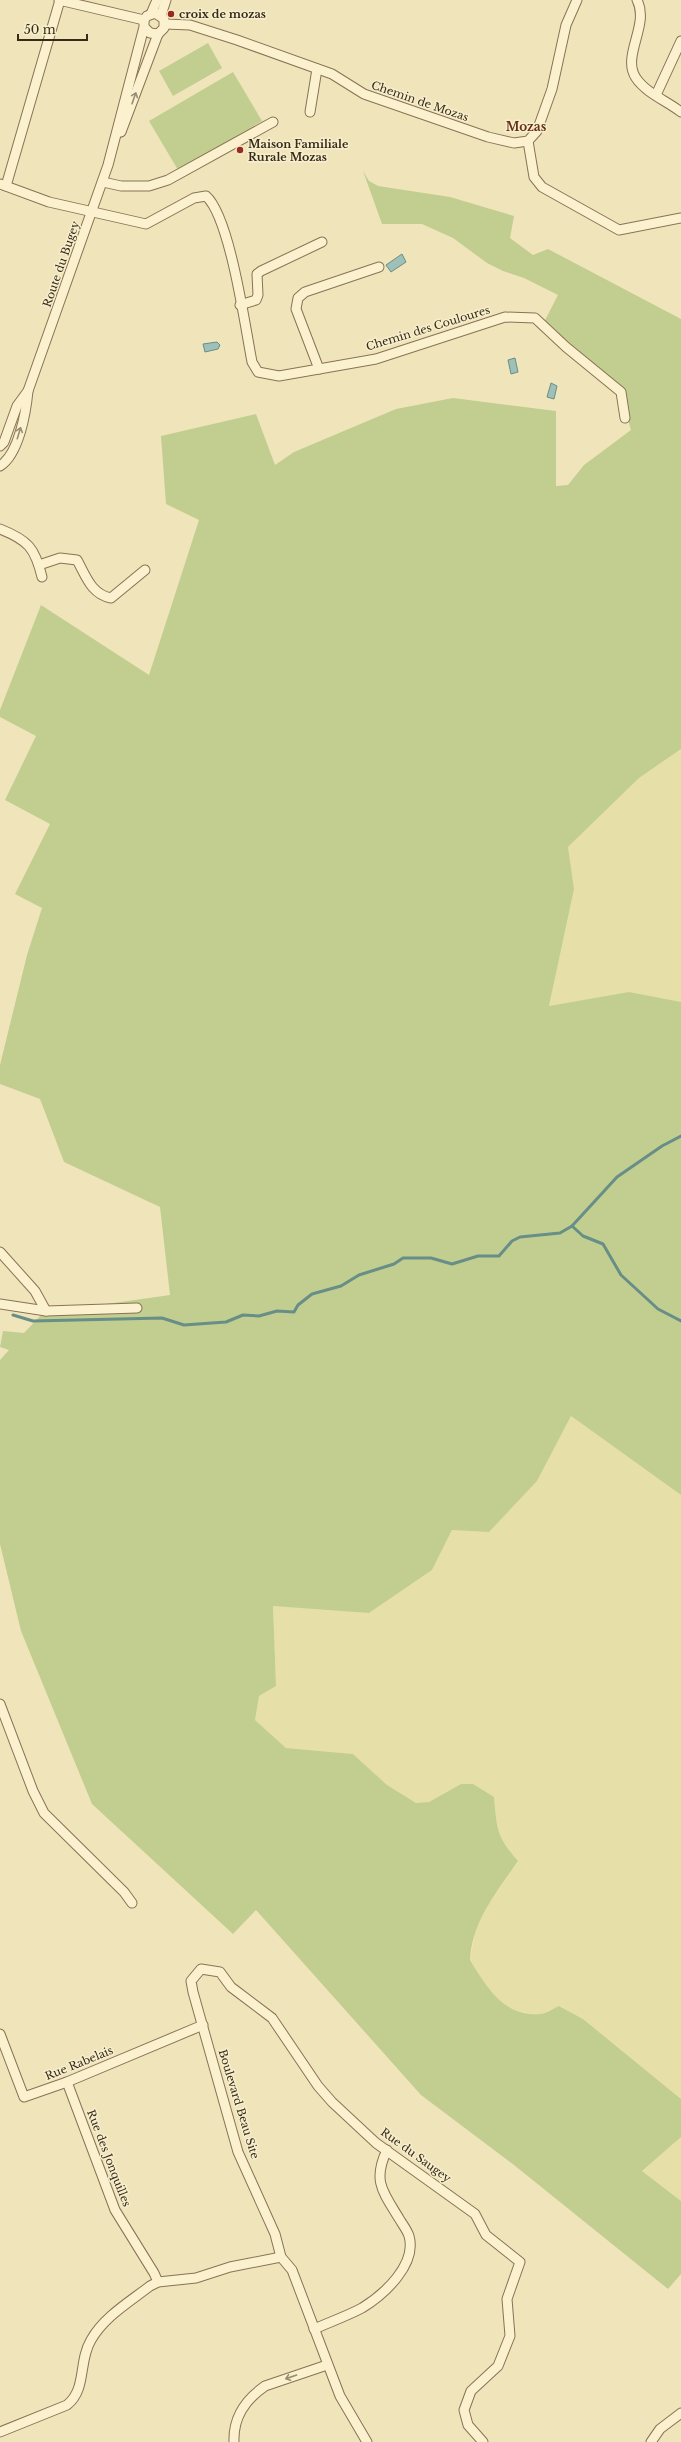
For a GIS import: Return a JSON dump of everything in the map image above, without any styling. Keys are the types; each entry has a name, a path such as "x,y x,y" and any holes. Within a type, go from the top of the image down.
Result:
{"street":[{"path":"92,212 49,202 3,185 59,0 147,20 161,15"},
{"name":"Route du Bugey","path":"0,466 10,457 16,444 27,409 28,392 103,182 147,20 157,0"},
{"path":"165,24 161,15 166,0"},
{"path":"577,0 566,25 552,89 537,131 528,141 534,177 542,187 619,230 681,218"},
{"path":"637,0 640,28 630,66 636,79 681,112"},
{"path":"147,20 150,33 158,34"},
{"name":"Route du Bugey","path":"114,144 127,118 158,34 165,24"},
{"name":"Chemin de Mozas","path":"165,24 190,25 332,74 364,94 428,117 514,143 528,141"},
{"path":"656,95 681,41"},
{"path":"310,112 317,69"},
{"path":"103,182 121,186 149,186 168,180 273,122"},
{"name":"Chemin des Couloures","path":"92,212 146,224 194,198 206,196 212,201 224,226 252,362 258,372 279,376 376,359 505,317 535,318 566,347 621,392 625,418"},
{"path":"240,305 256,300 258,295 257,274 322,242"},
{"path":"319,369 296,309 298,298 305,292 379,267"},
{"name":"Route du Bugey","path":"0,446 4,442 17,406 28,392"},
{"path":"0,529 21,537 35,552 42,577"},
{"path":"39,565 60,558 77,560 92,588 101,596 111,598 145,570"},
{"path":"0,1252 35,1292 46,1311"},
{"path":"0,1304 46,1311 137,1308"},
{"path":"0,1704 33,1791 44,1812 124,1892 132,1903"},
{"name":"Rue du Saugey","path":"203,2025 191,1981 201,1969 220,1972 231,1987 272,2018 318,2086 332,2102 387,2150 475,2214 486,2235 520,2262 507,2299 510,2336 498,2366 471,2391 464,2410 468,2425 483,2442"},
{"name":"Rue Rabelais","path":"0,2034 24,2096 67,2082 203,2025"},
{"name":"Boulevard Beau Site","path":"203,2025 238,2152 275,2234 281,2257 292,2270 340,2396 367,2442"},
{"name":"Rue des Jonquilles","path":"67,2082 115,2210 158,2282"},
{"path":"314,2329 362,2307 396,2280 408,2260 411,2249 408,2234 379,2182 380,2165 387,2150"},
{"path":"0,2432 67,2405 76,2398 90,2342 104,2322 158,2282 196,2278 230,2267 281,2257"},
{"path":"234,2442 236,2422 240,2410 256,2392 265,2386 328,2365"},
{"path":"652,2442 660,2429 681,2413"}],"shaded area":[{"path":"681,749 681,1002 629,993 549,1006 574,889 568,847 639,778"},
{"path":"571,1416 681,1495 681,2099 583,2019 560,2006 540,2015 512,2010 493,1996 470,1960 476,1929 489,1903 518,1862 503,1844 497,1829 494,1797 461,1784 429,1802 416,1804 387,1785 353,1754 286,1748 255,1720 259,1696 276,1685 273,1605 369,1613 432,1570 452,1529 537,1481"},
{"path":"681,2137 681,2201 642,2171"}],"green space":[{"path":"208,43 222,68 173,96 159,71"},
{"path":"233,72 262,121 178,170 149,121"},
{"path":"363,171 369,181 378,186 450,197 514,216 510,238 533,255 548,249 681,319 681,749 639,778 568,847 574,889 549,1006 629,992 681,1002 681,1495 571,1416 537,1481 489,1532 452,1530 432,1570 369,1613 273,1606 276,1686 259,1696 255,1720 286,1748 353,1754 387,1785 416,1803 429,1802 461,1784 473,1784 494,1797 499,1832 505,1845 518,1861 494,1896 475,1932 470,1960 490,1990 506,2005 516,2011 527,2014 542,2014 559,2006 583,2019 681,2099 681,2137 642,2171 681,2201 681,2274 668,2289 514,2165 421,2095 256,1910 233,1934 92,1804 21,1631 0,1544 0,1360 9,1350 0,1347 3,1331 24,1333 43,1313 170,1295 160,1207 64,1162 40,1099 0,1084 0,1065 27,955 42,908 15,894 50,824 5,800 36,736 0,717 0,710 41,605 149,675 199,520 166,504 161,436 256,414 275,465 294,452 396,409 453,398 556,411 556,486 568,485 584,465 631,430 620,392 542,326 558,295 524,278 503,271 487,263 453,238 422,224 382,224"}],"water":[{"path":"402,254 406,262 391,272 386,265"},
{"path":"217,342 220,345 218,349 205,352 203,344"},
{"path":"515,358 518,372 511,374 508,360"},
{"path":"551,383 557,386 554,399 547,397"}],"waterway":[{"path":"13,1315 33,1321 162,1318 184,1325 226,1322 243,1315 259,1316 277,1311 294,1312 298,1305 312,1294 341,1286 359,1275 394,1264 403,1258 431,1258 452,1264 478,1256 499,1256 512,1241 520,1237 560,1233 572,1226 617,1177 662,1146 681,1136"},
{"path":"572,1226 583,1236 603,1244 621,1275 658,1309 681,1321"}],"place":[{"name":"croix de mozas","path":"171,14"},
{"name":"Maison Familiale Rurale Mozas","path":"240,150"}],"district":[{"name":"Mozas","path":"526,126"}]}
